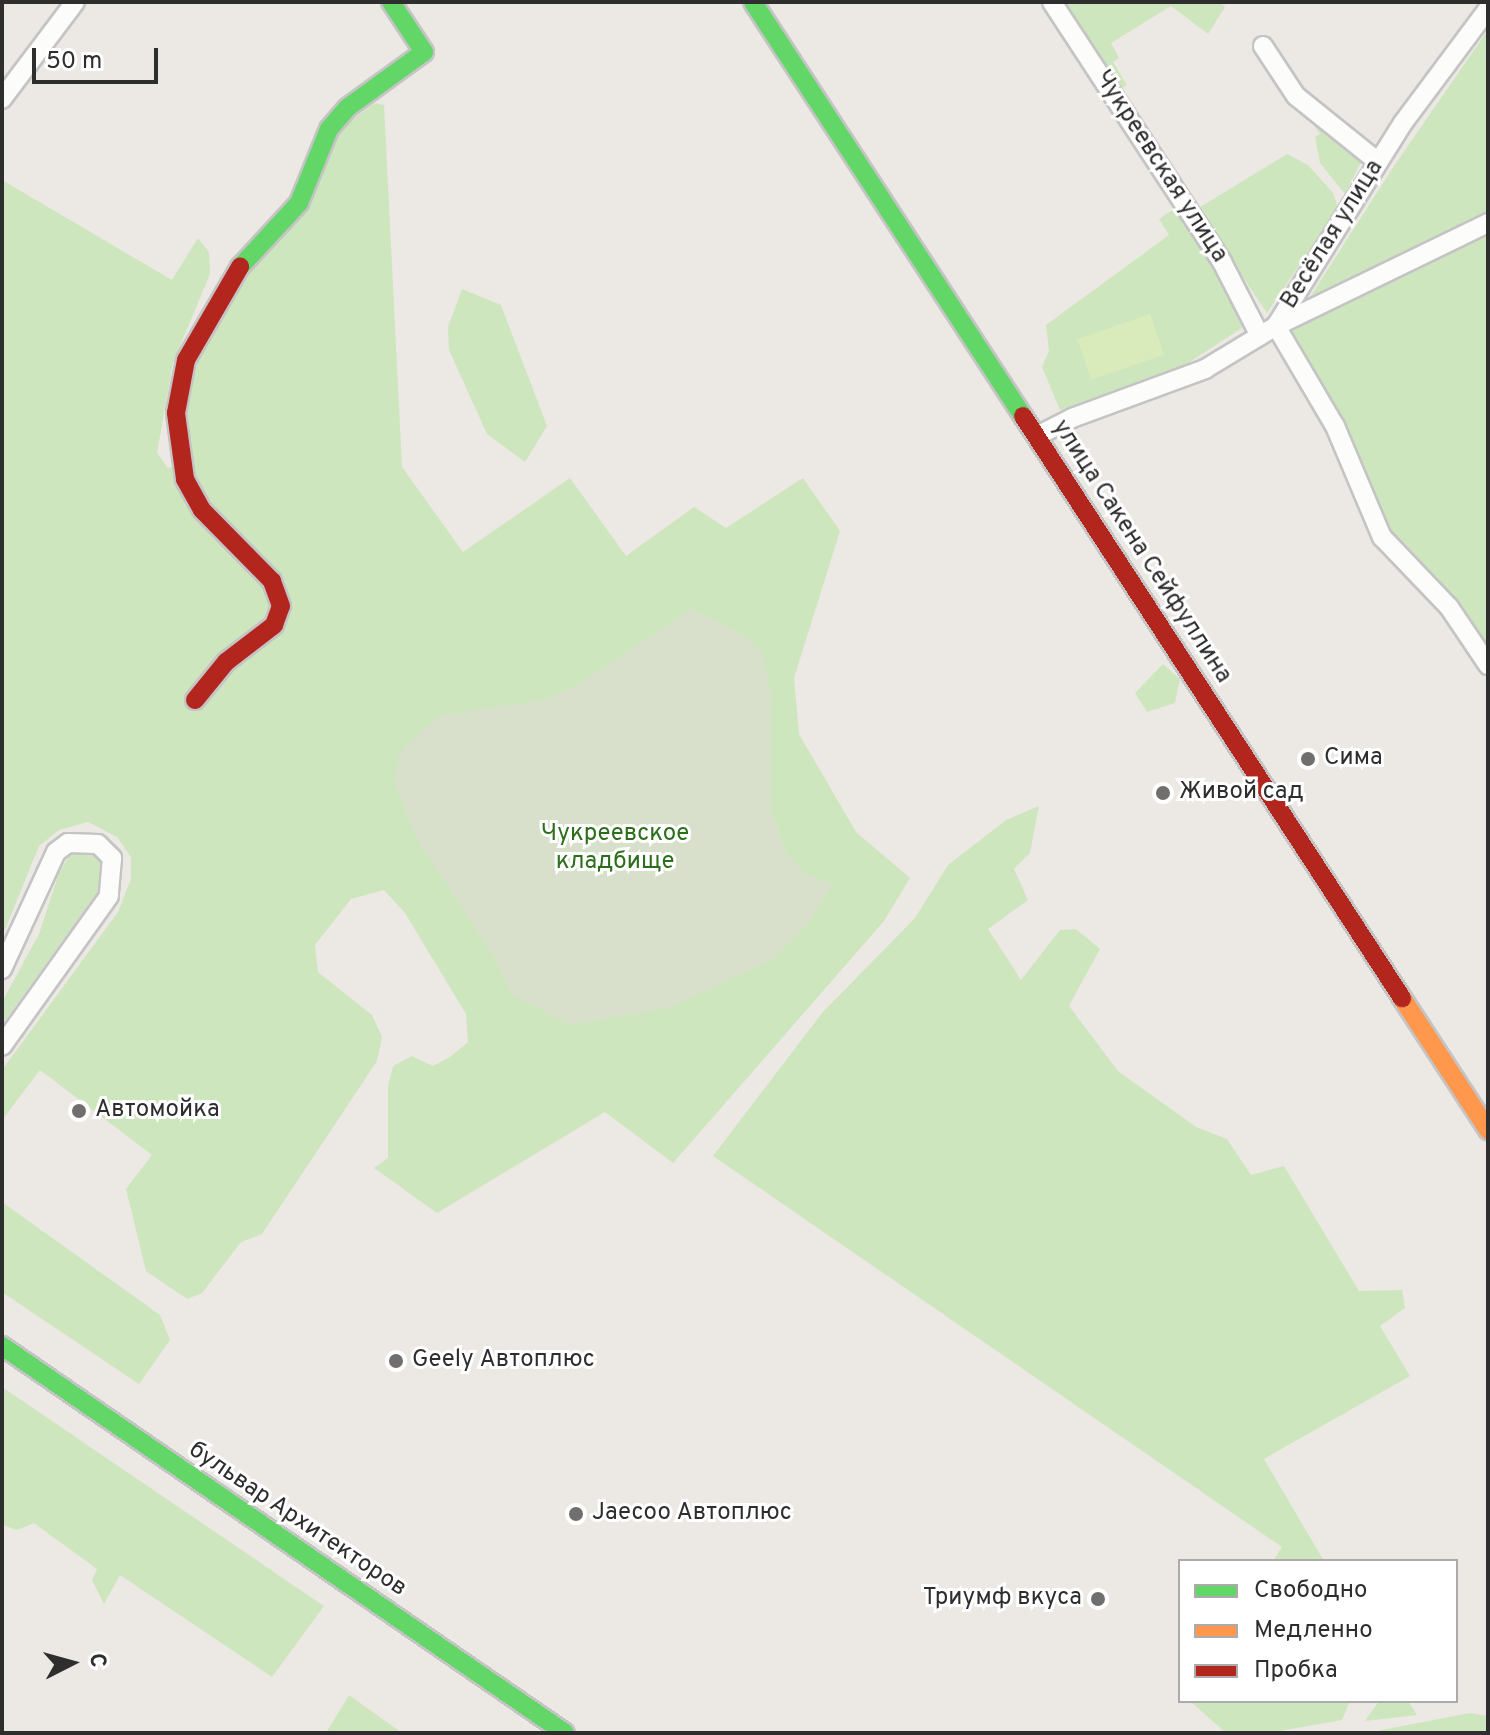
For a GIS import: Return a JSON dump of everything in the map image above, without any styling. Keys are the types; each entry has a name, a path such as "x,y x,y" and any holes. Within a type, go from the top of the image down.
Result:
{"main road":[{"path":"195,700 226,662 274,625 281,606 272,581 202,510 185,479 176,413 186,360 247,255 299,203 329,129 347,108 424,52 391,2"},
{"name":"улица Сакена Сейфуллина","path":"753,2 1488,1130"},
{"name":"бульвар Архитекторов","path":"2,1346 565,1733"},
{"name":"бульвар Архитекторов","path":"2,1365 534,1733"}],"street":[{"path":"2,99 75,2"},
{"name":"Чукреевская улица","path":"1052,2 1268,331"},
{"name":"Весёлая улица","path":"1037,436 1072,418 1205,369 1268,331 1378,162 1488,9"},
{"path":"1263,46 1296,96 1378,162"},
{"path":"1488,223 1268,331 1335,426 1382,537 1449,607 1488,665"},
{"path":"2,969 56,852 68,843 98,844 112,858 109,896 2,1046"}],"green space":[{"path":"1060,2 1219,2 1225,7 1208,34 1171,6 1111,43 1119,58 1113,62 1127,85 1118,91"},
{"path":"1488,30 1488,212 1307,302 1394,166"},
{"path":"375,103 384,105 402,467 463,552 570,478 626,556 694,507 726,528 803,478 840,531 794,678 799,734 856,832 910,878 884,921 673,1163 605,1112 437,1213 374,1168 388,1158 388,1086 393,1066 412,1056 433,1066 450,1057 468,1042 466,1014 405,913 384,890 351,899 315,945 318,972 372,1015 382,1037 377,1061 262,1234 241,1242 202,1293 187,1299 146,1271 126,1189 152,1155 40,1070 2,1120 2,1070 118,912 131,879 131,857 117,837 88,822 59,830 39,846 2,937 2,180 172,280 198,238 209,252 210,274 173,363 157,453 168,468 188,462 186,409 200,352 345,125"},
{"path":"1312,122 1362,160 1345,194 1320,163 1315,137 1320,134"},
{"path":"1287,154 1308,165 1333,193 1338,208 1267,313 1197,209"},
{"path":"1174,209 1181,209 1241,311 1245,326 1185,365 1060,410 1042,367 1049,351 1046,325 1169,235 1159,219"},
{"path":"1488,232 1488,677 1380,518 1292,331"},
{"path":"462,289 501,305 547,426 525,462 487,434 449,350 448,327"},
{"path":"1150,314 1164,355 1091,380 1077,339"},
{"name":"Чукреевское кладбище","path":"692,609 737,631 762,652 771,694 770,808 788,856 803,872 833,884 809,922 772,960 668,1008 569,1025 510,993 494,957 415,836 395,783 399,753 438,716 543,700 577,685"},
{"path":"1163,664 1180,679 1175,703 1147,712 1135,693"},
{"path":"1039,806 1030,853 1014,869 1028,900 988,929 1021,980 1060,930 1076,929 1100,949 1069,1006 1118,1071 1196,1127 1227,1139 1251,1175 1284,1166 1359,1291 1402,1290 1405,1308 1380,1326 1410,1376 1264,1459 1323,1559 1274,1559 1282,1547 713,1156 822,1013 915,918 948,865 1006,820"},
{"path":"90,850 101,856 105,881 2,1025 2,1002 39,934 59,873 72,851"},
{"path":"2,1202 160,1315 170,1340 139,1384 2,1292"},
{"path":"2,1387 324,1606 272,1677 120,1575 104,1604 92,1580 97,1569 34,1523 17,1530 2,1525"},
{"path":"349,1695 402,1733 326,1733"},
{"path":"1192,1703 1349,1703 1342,1720 1268,1733 1226,1733"},
{"path":"1378,1703 1409,1703 1417,1715 1365,1721"},
{"path":"1470,1713 1488,1716 1488,1733 1366,1733"}],"traffic: fast":[{"path":"240,267 299,203 329,129 347,108 424,52 391,2"},
{"path":"753,2 1023,416"},
{"path":"2,1346 565,1733"}],"traffic: slow":[{"path":"1402,998 1488,1130"}],"traffic: jam":[{"path":"195,700 226,662 274,625 281,606 272,581 202,510 185,479 176,413 186,360 240,267"},
{"path":"1023,416 1402,998"}],"place":[{"name":"Сима","path":"1308,759"},
{"name":"Живой сад","path":"1163,793"},
{"name":"Автомойка","path":"79,1111"},
{"name":"Geely Автоплюс","path":"396,1361"},
{"name":"Jaecoo Автоплюс","path":"576,1514"},
{"name":"Триумф вкуса","path":"1098,1599"}]}
